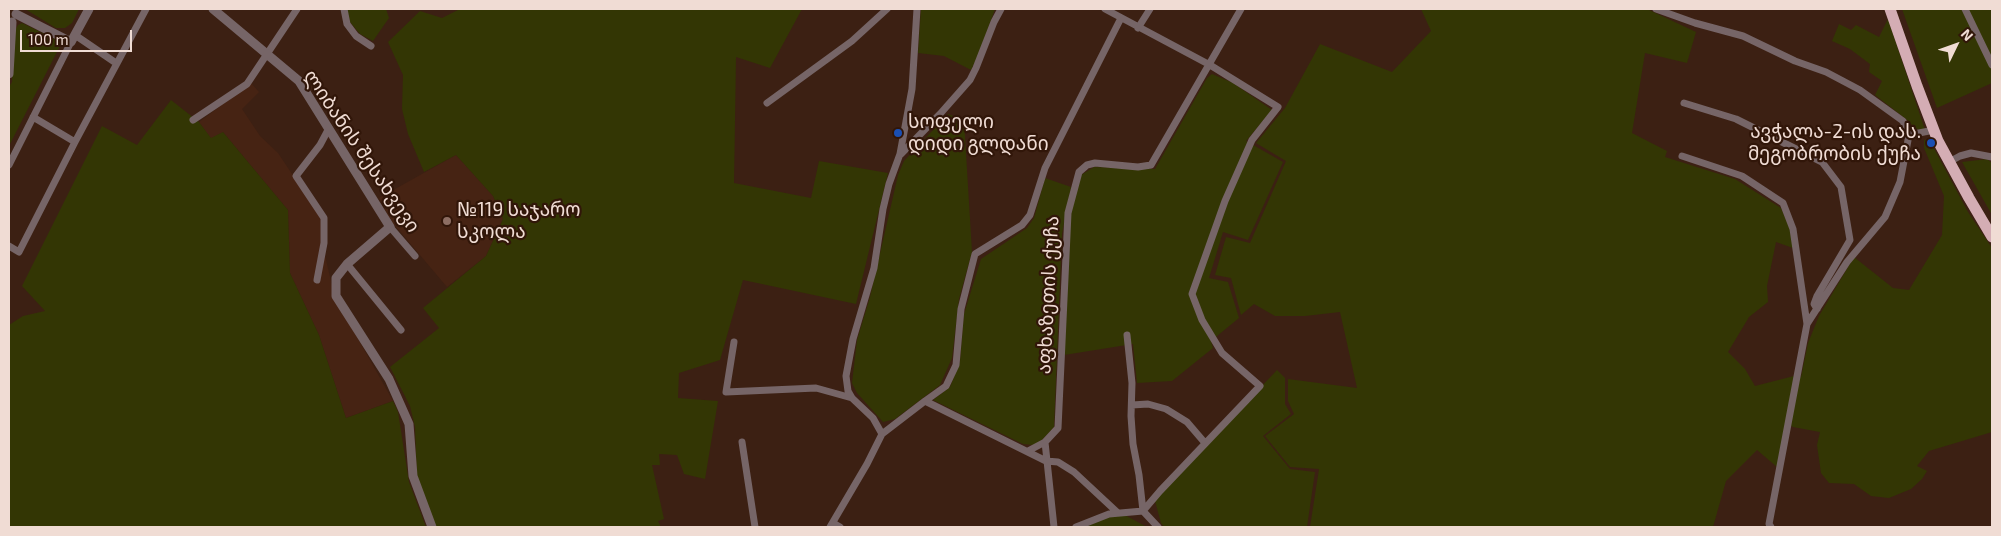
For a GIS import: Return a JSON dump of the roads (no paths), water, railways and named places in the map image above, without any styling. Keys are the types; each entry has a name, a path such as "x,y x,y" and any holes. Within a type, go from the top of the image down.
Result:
{"highway":[{"path":"1890,9 1934,130 1949,162 1992,237"}],"street":[{"path":"9,165 12,151 33,117 89,9"},
{"path":"9,246 19,252 116,63 146,9"},
{"name":"ლიბანის შესახვევი","path":"212,9 299,81 390,227 415,256"},
{"path":"193,120 225,101 247,84 297,9"},
{"path":"344,9 347,24 356,36 371,46"},
{"path":"767,103 852,41 887,9"},
{"path":"882,434 873,418 852,398 846,383 852,339 872,276 883,209 889,184 900,154 912,89 917,9"},
{"path":"900,154 934,121 970,80 1001,9"},
{"path":"1076,527 1100,516 1118,512 1143,511 1260,386 1222,353 1202,320 1192,294 1225,201 1252,140 1278,107 1210,65 1105,9"},
{"path":"1138,28 1150,9"},
{"name":"აფხაზეთის ქუჩა","path":"1046,442 1058,428 1068,213 1079,172 1087,165 1095,163 1138,167 1151,165 1242,9"},
{"path":"1656,9 1695,23 1743,36 1795,61 1826,72 1860,90 1903,121 1909,135 1900,182 1885,217 1847,262 1807,324"},
{"path":"1965,9 1992,65"},
{"path":"9,74 14,18 73,38 116,63"},
{"path":"840,527 831,525 867,464 882,434 946,386 956,365 961,309 975,254 1022,225 1030,215 1045,168 1121,18"},
{"path":"1984,51 1992,52"},
{"path":"1684,103 1736,119 1822,162 1841,187 1850,240 1817,296 1814,304 1816,309"},
{"path":"33,117 75,142"},
{"path":"317,280 324,243 324,218 296,176 320,145 328,130"},
{"path":"1909,135 1934,130"},
{"path":"1949,162 1971,153 1992,157"},
{"path":"1682,156 1742,176 1783,203 1794,229 1807,324 1769,524 1771,527"},
{"path":"390,227 347,264 336,278 336,296 389,379 409,424 413,476 432,527"},
{"path":"347,264 400,330"},
{"path":"1127,335 1132,383 1133,444 1143,511 1158,527"},
{"path":"734,342 726,392 816,388 852,398"},
{"path":"925,401 1046,461 1058,462 1074,472 1118,512"},
{"path":"1132,405 1148,404 1166,409 1186,422 1205,443"},
{"path":"742,442 755,527"},
{"path":"1028,452 1046,442 1046,461 1054,527"}],"place":[{"name":"სოფელი დიდი გლდანი","path":"898,133"},
{"name":"ავჭალა-2-ის დას. მეგობრობის ქუჩა","path":"1931,143"},
{"name":"№119 საჯარო სკოლა","path":"447,221"}]}
